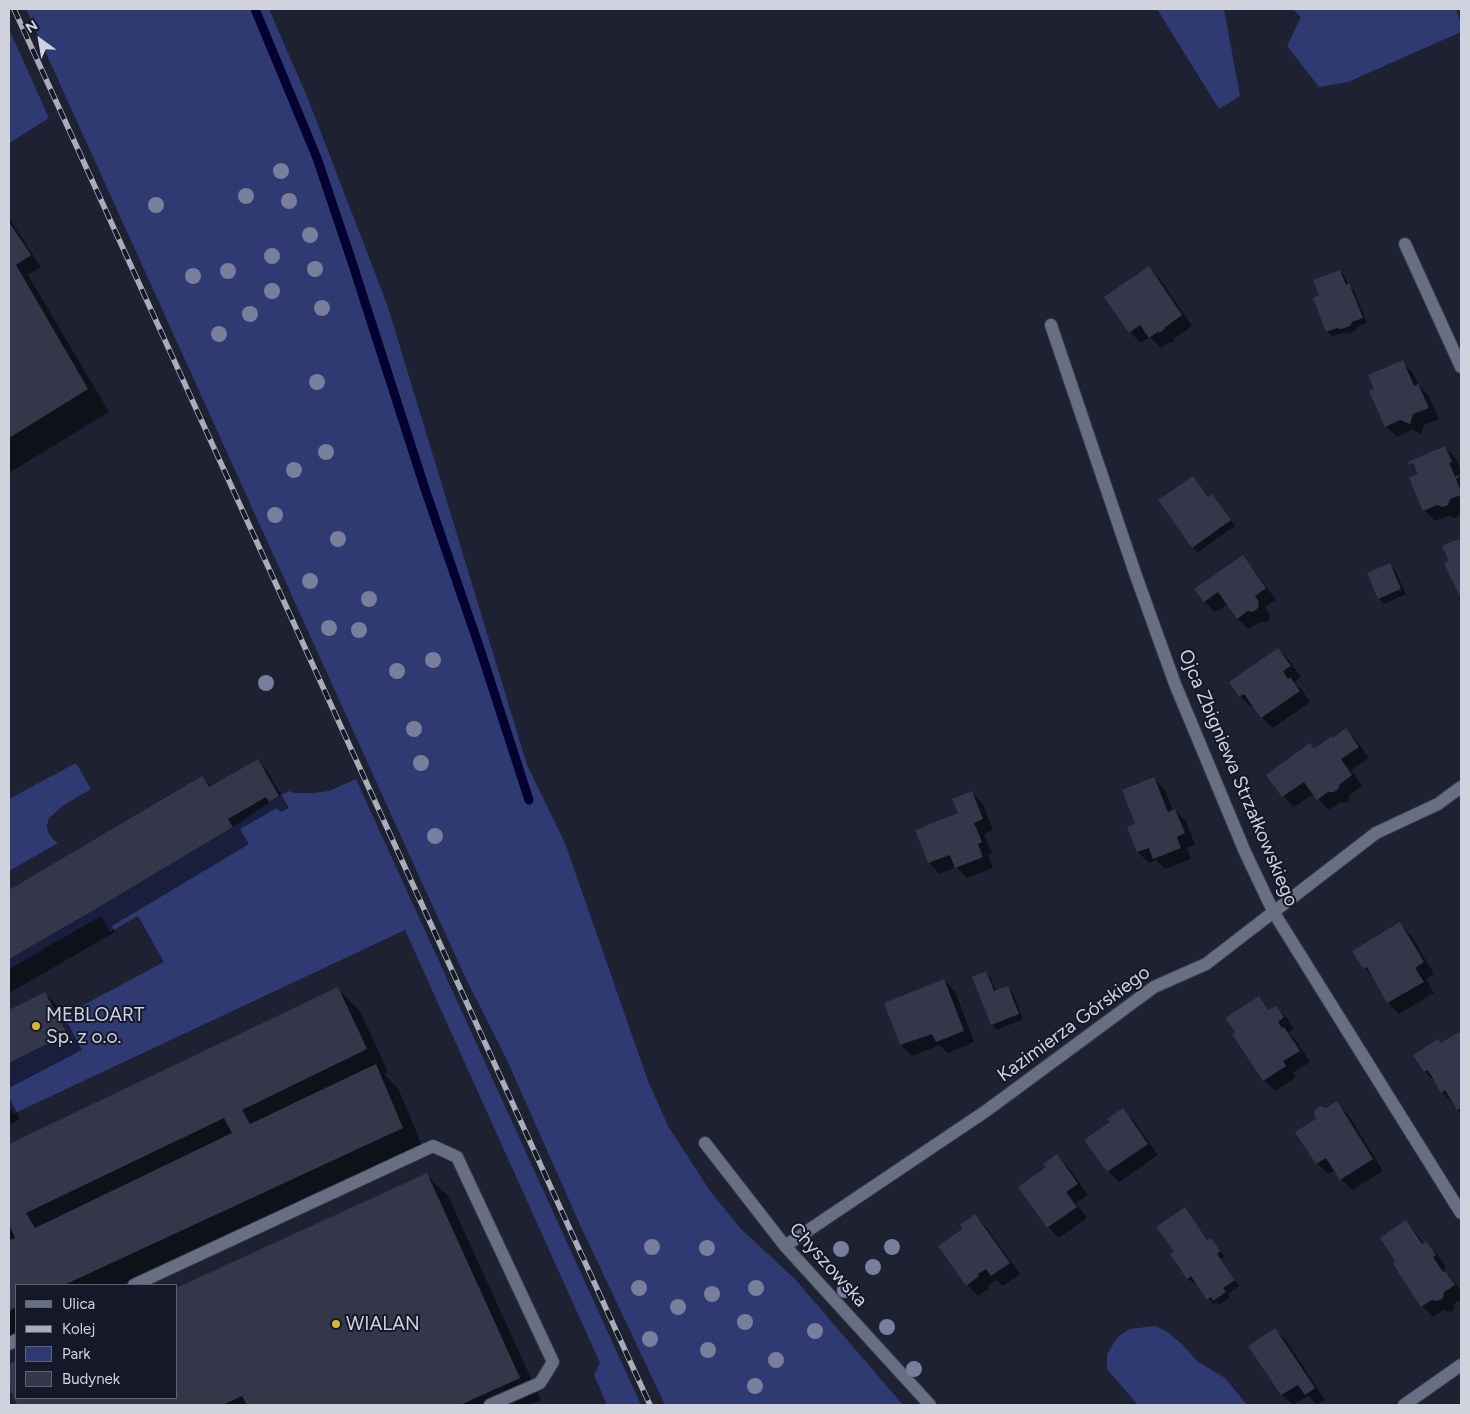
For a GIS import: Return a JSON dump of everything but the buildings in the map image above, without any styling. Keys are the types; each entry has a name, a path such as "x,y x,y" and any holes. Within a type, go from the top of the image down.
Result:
{"street":[{"path":"1405,244 1461,367"},
{"name":"Ojca Zbigniewa Strzałkowskiego","path":"1051,325 1135,573 1175,684 1246,852 1274,912 1461,1213"},
{"name":"Kazimierza Górskiego","path":"785,1246 986,1111 1154,987 1206,964 1376,833 1438,804 1461,787"},
{"name":"Chyszowska","path":"705,1143 785,1246 930,1405"},
{"path":"136,1284 433,1146 457,1157 553,1362 540,1383 490,1405"},
{"path":"1404,1405 1461,1365"}],"green space":[{"path":"26,9 269,9 308,99 387,304 527,765 565,843 648,1081 668,1126 710,1191 741,1229 795,1279 903,1405 665,1405 581,1227 506,1058 468,983 428,896"},
{"path":"1157,9 1224,9 1240,96 1219,109"},
{"path":"1293,9 1456,9 1461,24 1461,32 1348,82 1319,87 1287,46 1301,17"},
{"path":"9,29 49,118 9,143"},
{"path":"76,763 91,789 64,805 49,818 48,832 58,843 9,871 9,799"},
{"path":"356,779 641,1405 607,1405 594,1375 600,1363 405,930 13,1114 9,1105 9,1063 66,1034 59,1018 164,962 138,916 110,932 101,916 9,969 9,959 233,827 279,796 289,791 313,793 329,791"},
{"path":"1155,1326 1166,1331 1182,1344 1197,1361 1225,1378 1247,1405 1138,1405 1107,1369 1107,1354 1117,1338 1129,1329"}],"waterway":[{"path":"255,9 317,158 529,800"}],"railway":[{"path":"14,9 650,1405"}],"place":[{"name":"MEBLOART Sp. z o.o.","path":"36,1026"},
{"name":"WIALAN","path":"336,1324"}]}
